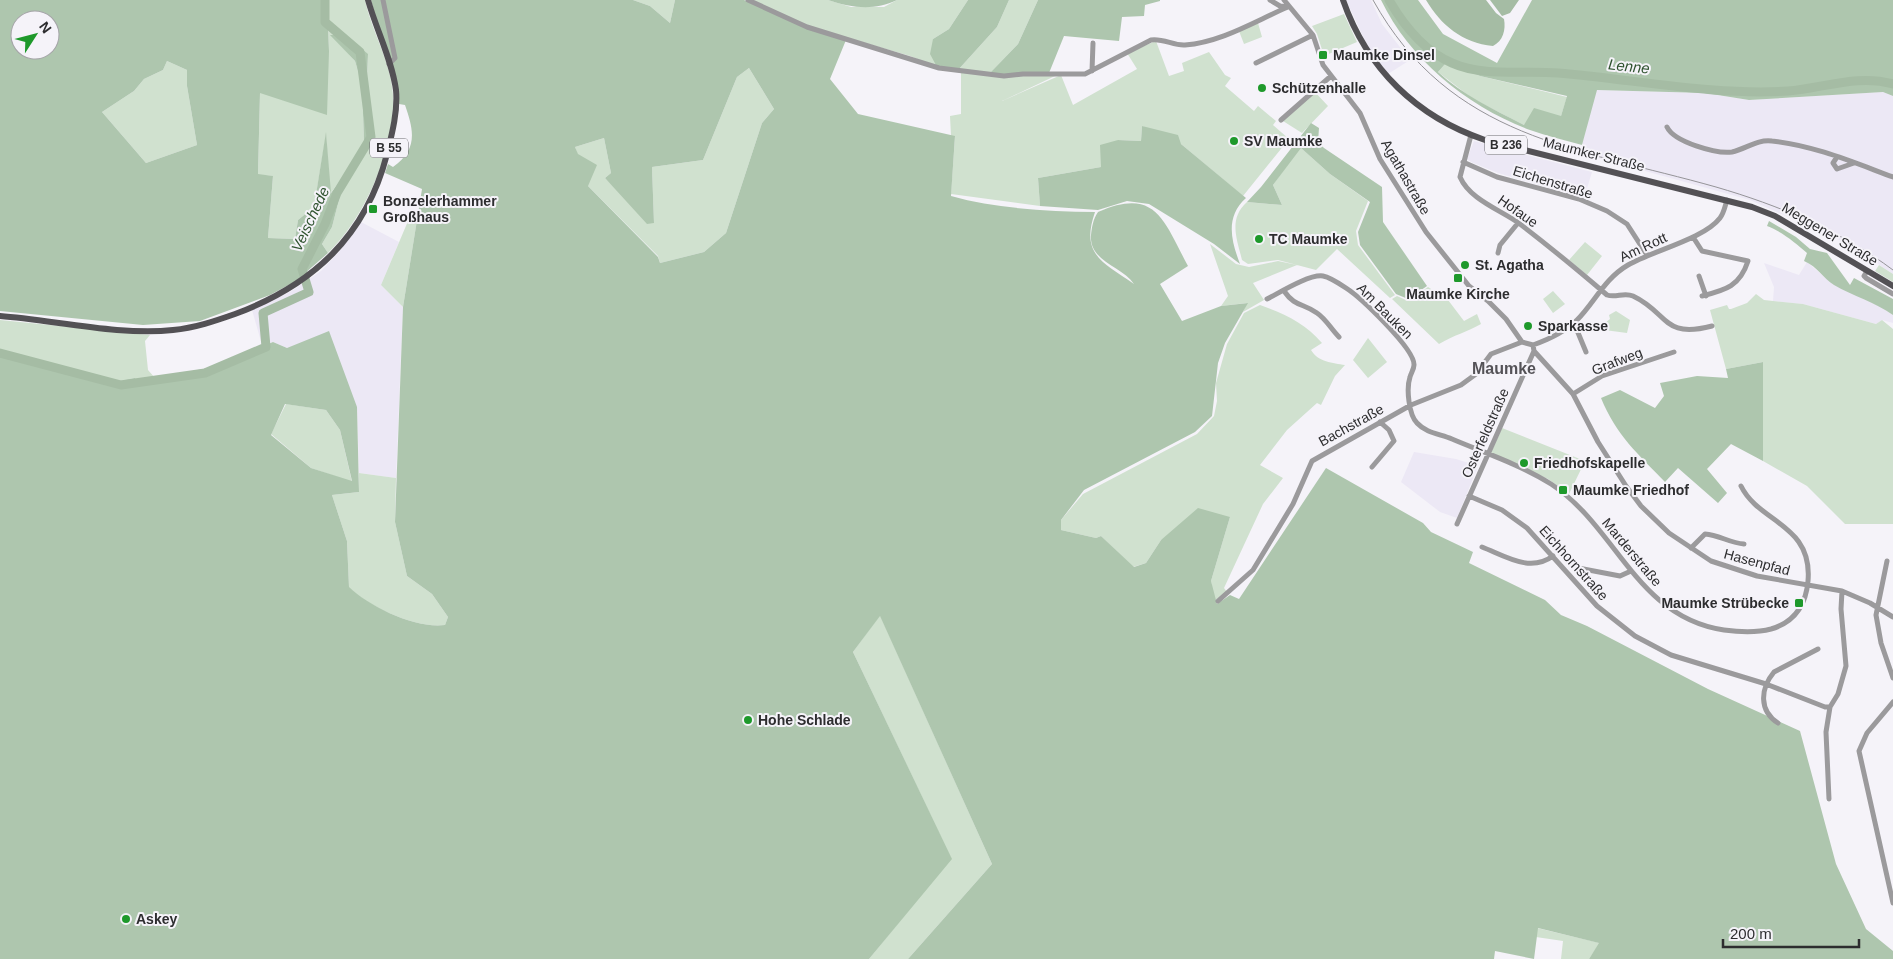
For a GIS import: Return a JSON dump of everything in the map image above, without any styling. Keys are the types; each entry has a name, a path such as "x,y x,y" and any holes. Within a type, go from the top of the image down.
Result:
{"main road":[{"name":"B 55","path":"0,316 127,330 174,330 208,324 244,310 297,285 329,259 349,236 369,204 390,145 396,91 368,0"},
{"name":"Maumker Straße","path":"1343,0 1365,47 1397,88 1430,114 1471,135 1752,207"},
{"name":"Meggener Straße","path":"1752,207 1775,216 1893,286"}],"street":[{"path":"383,0 395,58 389,64"},
{"path":"748,0 807,26 939,68 1004,76 1075,75 1092,72 1151,40 1157,39 1183,46 1208,42 1288,7"},
{"path":"1270,0 1280,6 1288,7"},
{"name":"Agathastraße","path":"1284,0 1313,35 1323,66 1360,113 1383,165 1426,232 1469,286 1506,319 1522,342"},
{"path":"1256,63 1313,35"},
{"path":"1092,72 1093,44"},
{"path":"1281,120 1331,76"},
{"path":"1667,128 1677,139 1720,151 1736,151 1765,140 1784,142 1893,177"},
{"name":"Hofaue","path":"1471,135 1460,177 1466,188 1518,223 1600,289"},
{"path":"1837,158 1833,163 1837,169 1854,163"},
{"name":"Eichenstraße","path":"1463,162 1498,177 1578,199 1606,211 1627,224 1647,256"},
{"name":"Am Rott","path":"1534,348 1574,323 1600,289 1616,272 1693,236 1720,218 1727,200"},
{"path":"1498,253 1500,245 1518,223"},
{"path":"1693,236 1702,251 1748,261 1744,274 1732,286 1704,296 1698,276"},
{"path":"1867,271 1864,276 1866,278 1893,294"},
{"name":"Am Bauken","path":"1267,299 1310,278 1323,276 1346,288 1364,303 1403,343 1412,357 1414,365 1409,379 1411,405"},
{"path":"1600,289 1609,297 1625,294 1634,297 1674,328 1696,331 1712,326"},
{"path":"1284,290 1291,301 1315,312 1324,319 1339,337"},
{"path":"1574,323 1586,352"},
{"path":"1522,342 1534,348 1573,394"},
{"name":"Bachstraße","path":"1218,601 1253,570 1293,504 1312,461 1411,405 1461,385 1476,374 1491,354 1522,342"},
{"name":"Osterfeldstraße","path":"1457,524 1534,348"},
{"name":"Grafweg","path":"1573,394 1602,376 1674,352"},
{"name":"Hasenpfad","path":"1573,394 1598,442 1631,493 1660,524 1691,548 1711,560 1734,569 1808,585 1842,590 1878,607 1893,617"},
{"name":"Marderstraße","path":"1411,405 1412,417 1424,429 1487,453 1541,478 1564,493 1587,517 1648,592 1667,608 1701,625 1733,631 1763,631 1787,623 1802,605 1808,585"},
{"path":"1372,468 1394,441 1389,430 1380,422"},
{"path":"1741,486 1747,496 1778,521 1798,541 1808,562 1808,585"},
{"name":"Eichhornstraße","path":"1469,496 1514,517 1537,537 1599,608 1635,636 1671,655 1766,684 1825,708 1830,707"},
{"path":"1691,548 1705,534 1717,535 1735,544 1744,544"},
{"path":"1482,547 1531,565 1546,562 1553,556"},
{"path":"1887,561 1878,607 1878,628 1893,678"},
{"path":"1573,567 1620,576 1631,571"},
{"path":"1829,799 1826,732 1830,707 1838,694 1846,666 1841,609 1842,590"},
{"path":"1778,723 1770,718 1764,705 1763,698 1766,684 1774,672 1818,650"},
{"path":"1893,702 1867,733 1858,751 1893,903"}],"shaded area":[{"path":"0,0 327,0 329,51 327,115 260,93 258,174 273,176 268,238 295,239 298,220 314,207 326,132 331,193 355,161 364,141 362,85 355,61 330,35 345,35 368,54 367,80 374,136 341,192 332,227 322,244 328,253 296,281 270,295 200,321 143,325 0,311","holes":["167,61 187,70 187,86 197,145 146,163 102,112 134,91 144,79 163,70"]},
{"path":"327,0 365,0 389,71 393,95 393,115 389,137 384,159 376,180 354,221 328,253 322,244 332,227 341,192 374,136 367,80 368,55 331,35 355,61 362,85 364,141 355,161 330,194 326,135 314,207 298,220 295,239 268,238 273,176 258,175 260,92 329,51"},
{"path":"371,0 633,0 650,6 670,23 675,0 744,0 806,27 846,40 830,79 858,114 955,136 951,196 1004,207 1095,212 1090,238 1095,252 1091,235 1098,212 1118,205 1134,203 1146,206 1165,223 1188,266 1160,284 1182,321 1221,306 1248,303 1225,343 1218,363 1212,416 1195,432 1084,490 1061,520 1061,530 1096,538 1101,536 1134,567 1146,563 1161,540 1198,508 1230,517 1211,581 1217,604 1230,595 1239,599 1326,468 1423,523 1431,532 1473,552 1469,563 1545,600 1561,615 1587,626 1708,689 1800,731 1836,864 1866,929 1893,951 1893,959 1589,959 1599,943 1538,928 1534,959 1495,951 1494,959 908,959 992,864 880,616 853,652 952,859 869,959 0,959 0,350 119,381 135,378 136,381 209,368 273,342 287,348 329,331 357,407 359,492 332,495 347,541 349,587 369,602 394,615 421,624 445,625 448,617 432,594 407,576 395,522 403,307 422,189 385,173 388,164 393,167 407,153 410,146 412,131 405,105 399,104","holes":["749,68 774,109 762,123 726,233 704,252 660,263 658,257 588,186 597,165 578,154 575,147 604,138 611,173 605,178 647,224 654,223 652,167 703,160 737,77","1095,252 1129,278 1134,284 1104,263","285,404 326,410 340,430 352,481 311,468 271,435"]},
{"path":"633,0 675,0 670,23 650,6"},
{"path":"749,0 828,0 851,7 884,7 897,0 968,0 949,29 933,39 937,67 910,56 807,26"},
{"path":"828,0 897,0 880,6 863,7"},
{"path":"968,0 1009,0 997,27 958,70 937,67 930,54 933,39 949,29"},
{"path":"1009,0 1038,0 1018,44 989,74 958,70 997,27"},
{"path":"1038,0 1160,1 1145,5 1144,16 1122,17 1119,41 1064,36 1049,73 989,74 1018,44"},
{"path":"1346,0 1371,0 1382,24 1410,60 1388,74 1368,47"},
{"path":"1381,0 1418,0 1443,34 1497,63 1532,0 1893,0 1893,96 1883,92 1749,100 1705,93 1597,90 1582,145 1530,130 1507,120 1463,95 1425,61 1393,22","holes":["1446,63 1480,76 1567,96 1561,116 1534,108 1524,125 1468,95 1438,72"]},
{"path":"1426,0 1486,0 1496,13 1504,19 1505,27 1501,38 1493,46 1462,37 1438,17"},
{"path":"1490,0 1519,0 1510,13 1502,16"},
{"path":"1344,14 1357,42 1324,56 1317,34 1312,26"},
{"path":"1258,23 1262,37 1244,44 1239,31"},
{"path":"1156,41 1169,76 1184,71 1182,63 1209,52 1225,75 1231,78 1225,86 1254,111 1258,106 1276,121 1273,125 1289,139 1243,196 1181,144 1142,126 1141,141 1118,140 1101,167 1038,178 1040,206 951,194 955,137 951,136 950,116 961,114 961,72 1055,76 1002,101 1061,75 1073,105 1137,69 1127,53"},
{"path":"167,61 187,70 187,86 197,145 146,163 102,112 134,91 144,79 163,70"},
{"path":"1446,63 1480,76 1567,97 1561,116 1524,125 1473,99 1438,72"},
{"path":"749,68 774,109 762,123 726,233 704,252 660,263 658,256 588,186 575,147 604,138 611,173 605,178 654,223 652,167 703,160 737,77"},
{"path":"1596,90 1705,93 1749,100 1883,92 1893,96 1893,274 1848,244 1750,200 1580,153"},
{"path":"1315,92 1328,106 1302,133 1283,121"},
{"path":"1311,123 1319,128 1318,142 1324,148 1382,187 1383,222 1427,286 1408,299 1396,294 1360,245 1358,232 1370,202 1330,174 1301,148 1273,185 1282,205 1247,202"},
{"path":"1142,126 1178,135 1181,144 1246,198 1239,205 1232,221 1232,238 1240,264 1214,244 1149,204 1127,201 1098,210 1040,206 1038,178 1101,167 1100,145 1118,140 1141,141"},
{"path":"1474,141 1592,172 1584,198 1498,173 1471,162 1467,159"},
{"path":"1300,147 1330,174 1368,201 1356,231 1358,245 1395,295 1390,298 1337,249 1316,270 1278,260 1248,264 1242,260 1236,237 1236,222 1241,209 1247,202 1282,205 1273,185"},
{"path":"411,214 418,214 403,307 381,285"},
{"path":"1769,221 1796,237 1810,249 1827,253 1850,285 1854,278 1893,299 1893,315 1830,282 1813,266 1804,261 1807,253 1783,234 1767,226"},
{"path":"361,222 399,242 381,285 403,307 396,478 359,473 357,407 287,348 273,342 262,345 252,310 290,292 321,271 338,253"},
{"path":"1585,242 1602,256 1587,275 1569,260"},
{"path":"1210,244 1236,264 1249,267 1278,261 1297,265 1253,283 1264,300 1243,312 1247,303 1221,306 1228,296"},
{"path":"1807,262 1833,284 1881,307 1893,315 1893,323 1882,320 1876,324 1803,304 1773,301 1774,287 1764,263 1799,275"},
{"path":"1879,265 1893,274 1893,282 1875,271"},
{"path":"1428,287 1448,300 1464,321 1477,314 1481,324 1439,344 1392,299 1397,296 1408,301"},
{"path":"1553,291 1565,304 1553,313 1543,299"},
{"path":"1756,294 1764,300 1803,304 1876,324 1882,320 1893,329 1893,524 1845,524 1807,486 1763,461 1763,362 1726,369 1710,310 1727,305 1731,309 1747,303"},
{"path":"1260,305 1294,320 1309,330 1322,343 1311,350 1318,357 1326,361 1345,365 1335,376 1321,405 1317,403 1287,430 1260,465 1283,478 1263,504 1224,588 1227,592 1214,601 1211,581 1230,517 1161,540 1146,563 1133,567 1101,536 1096,538 1061,530 1061,520 1083,494 1197,434 1214,416 1217,401 1216,383 1227,344 1244,313"},
{"path":"1616,311 1630,320 1627,333 1597,329 1610,319 1609,315"},
{"path":"0,320 150,335 145,341 148,370 155,378 135,381 135,378 120,381 0,350"},
{"path":"1368,338 1387,362 1368,378 1353,360"},
{"path":"1763,362 1763,461 1731,444 1707,469 1727,493 1718,503 1678,468 1665,482 1621,433 1601,398 1620,390 1655,408 1664,396 1660,383 1697,376 1728,378 1726,369"},
{"path":"286,404 326,410 340,430 352,482 311,468 271,434"},
{"path":"1502,428 1585,461 1569,494 1548,479 1491,453"},
{"path":"1414,452 1456,459 1478,466 1457,518 1440,512 1401,482"},
{"path":"359,473 396,478 395,522 407,576 432,594 448,617 445,625 421,624 394,615 369,602 349,588 347,541 332,495 359,492"},
{"path":"880,615 992,864 908,959 869,959 951,858 853,652"},
{"path":"1537,928 1600,943 1589,959 1561,959 1563,941 1536,937"}],"waterway":[{"name":"Veischede","path":"0,353 121,385 205,373 266,347 263,313 309,292 302,269 325,224 337,193 371,137 360,52 325,22 325,0"},
{"name":"Lenne","path":"1389,0 1408,28 1432,52 1452,63 1477,70 1490,72 1558,73 1702,89 1760,92 1788,91 1867,80 1893,84"}],"railway":[{"path":"1373,0 1404,46 1440,82 1479,110 1522,131 1567,147 1716,187 1786,211 1852,243 1893,270"}],"place":[{"name":"Maumke Dinsel","path":"1323,55"},
{"name":"Schützenhalle","path":"1262,88"},
{"name":"SV Maumke","path":"1234,141"},
{"name":"Bonzelerhammer Großhaus","path":"373,209"},
{"name":"TC Maumke","path":"1259,239"},
{"name":"St. Agatha","path":"1465,265"},
{"name":"Maumke Kirche","path":"1458,278"},
{"name":"Sparkasse","path":"1528,326"},
{"name":"Friedhofskapelle","path":"1524,463"},
{"name":"Maumke Friedhof","path":"1563,490"},
{"name":"Maumke Strübecke","path":"1799,603"},
{"name":"Hohe Schlade","path":"748,720"},
{"name":"Askey","path":"126,919"}],"district":[{"name":"Maumke","path":"1504,368"}]}
